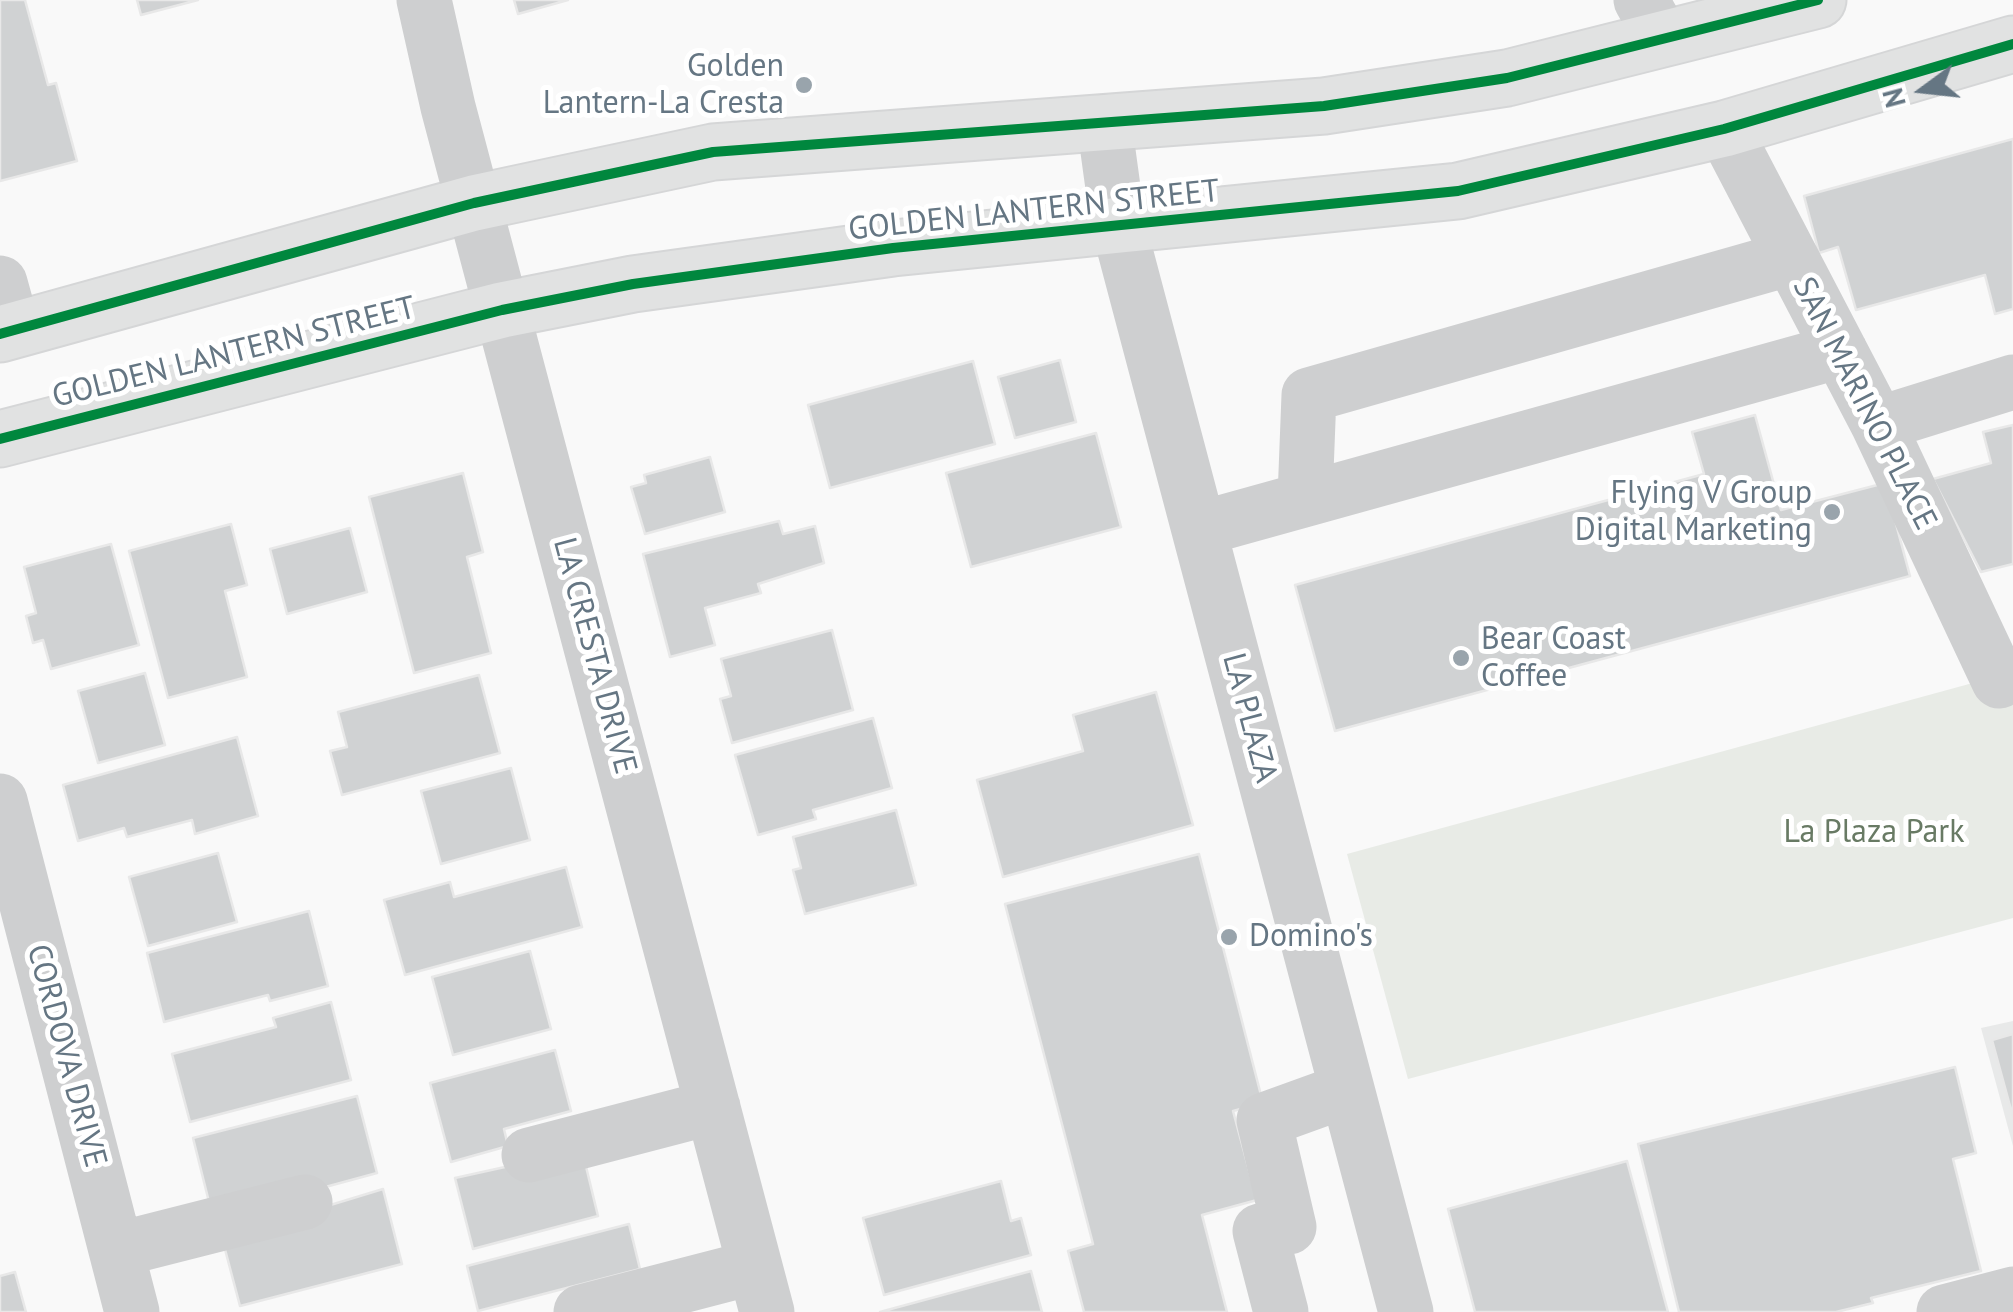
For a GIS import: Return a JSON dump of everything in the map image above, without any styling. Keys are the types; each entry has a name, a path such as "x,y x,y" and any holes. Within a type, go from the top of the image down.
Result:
{"main road":[{"path":"3,329 84,346 106,335 122,302 474,203 712,152 1324,106 1507,78 1652,20 1818,0"},
{"name":"GOLDEN LANTERN STREET","path":"0,440 502,310 633,284 893,248 1458,190 1724,129 2013,44"}],"street":[{"name":"LA CRESTA DRIVE","path":"424,0 761,1290"},
{"name":"LA PLAZA","path":"1104,122 1118,224 1406,1312"},
{"name":"SAN MARINO PLACE","path":"1724,129 1878,424 1999,682"},
{"path":"1305,498 1309,395 1792,258"},
{"path":"1199,529 1840,351"},
{"path":"1878,424 2013,382"},
{"name":"CORDOVA DRIVE","path":"0,801 132,1312"},
{"path":"1281,1312 1260,1231 1289,1227 1264,1120 1347,1090"},
{"path":"529,1155 712,1107"},
{"path":"116,1250 305,1202"},
{"path":"581,1312 761,1290"},
{"path":"1944,1312 2013,1294"}],"shaded area":[{"path":"2013,1021 2013,1146 1981,1028"}],"green space":[{"name":"La Plaza Park","path":"2013,672 2013,918 1408,1079 1347,854"}],"building":[{"path":"0,0 25,0 48,85 56,83 77,161 0,181"},
{"path":"137,0 198,0 141,15"},
{"path":"514,0 568,0 518,14"},
{"path":"2013,139 2013,309 1995,314 1985,275 1856,310 1838,247 1819,253 1804,196"},
{"path":"1060,360 1076,422 1015,438 998,377"},
{"path":"973,361 995,444 830,488 808,405"},
{"path":"1755,415 1781,510 1885,483 1910,576 1335,731 1295,585 1704,474 1692,432"},
{"path":"2013,425 2013,564 1981,572 1933,479 1991,463 1983,432"},
{"path":"1096,433 1121,527 971,567 946,473"},
{"path":"710,457 725,512 645,534 631,487 646,483 644,475"},
{"path":"463,473 483,552 467,557 491,653 414,673 369,497"},
{"path":"779,521 783,534 815,526 824,563 758,584 761,593 705,608 715,645 670,657 643,554"},
{"path":"231,524 247,585 225,591 247,677 168,698 129,551"},
{"path":"350,528 367,592 287,614 270,549"},
{"path":"111,544 139,645 51,669 43,640 33,643 26,616 36,613 24,567"},
{"path":"832,630 853,710 732,743 720,699 731,696 721,659"},
{"path":"145,673 165,745 98,763 78,691"},
{"path":"479,675 500,753 342,795 330,751 347,747 338,712"},
{"path":"1156,692 1193,825 1003,877 977,780 1083,751 1073,715"},
{"path":"873,718 892,788 813,810 816,819 758,835 735,755"},
{"path":"237,737 258,816 195,834 192,820 127,837 124,828 78,841 63,785"},
{"path":"511,768 530,840 441,864 421,791"},
{"path":"896,810 916,885 805,914 793,870 801,868 793,837"},
{"path":"218,853 237,922 148,946 129,877"},
{"path":"1199,854 1263,1103 1233,1111 1257,1200 1202,1215 1227,1312 1084,1312 1068,1251 1093,1244 1005,904"},
{"path":"566,867 582,927 405,975 384,900 450,882 454,897"},
{"path":"309,911 328,986 270,1001 268,995 164,1022 147,953"},
{"path":"530,951 551,1029 453,1055 432,977"},
{"path":"331,1002 351,1080 190,1122 172,1054 276,1027 273,1018"},
{"path":"2013,1034 2013,1117 1992,1040"},
{"path":"555,1050 571,1111 504,1129 508,1146 451,1162 430,1083"},
{"path":"1955,1067 1976,1153 1953,1159 1981,1271 1871,1298 1873,1303 1836,1312 1679,1312 1638,1144"},
{"path":"357,1096 377,1173 318,1189 210,1206 193,1138"},
{"path":"582,1150 598,1216 473,1249 455,1178"},
{"path":"1627,1161 1668,1312 1475,1312 1448,1209"},
{"path":"1001,1181 1011,1221 1021,1218 1031,1255 884,1295 863,1218"},
{"path":"383,1189 402,1264 240,1306 222,1238"},
{"path":"629,1224 640,1269 478,1311 467,1266"},
{"path":"1031,1271 1042,1312 880,1312"},
{"path":"15,1272 26,1312 0,1312 0,1276"}],"cycle path":[{"path":"0,334 474,203 713,152 1324,106 1507,78 1818,0"},
{"path":"0,439 502,310 633,284 893,248 1458,191 1724,129 2013,44"}],"place":[{"name":"Golden Lantern-La Cresta","path":"804,85"},
{"name":"Flying V Group Digital Marketing","path":"1832,512"},
{"name":"Bear Coast Coffee","path":"1461,658"},
{"name":"Domino's","path":"1229,937"}]}
